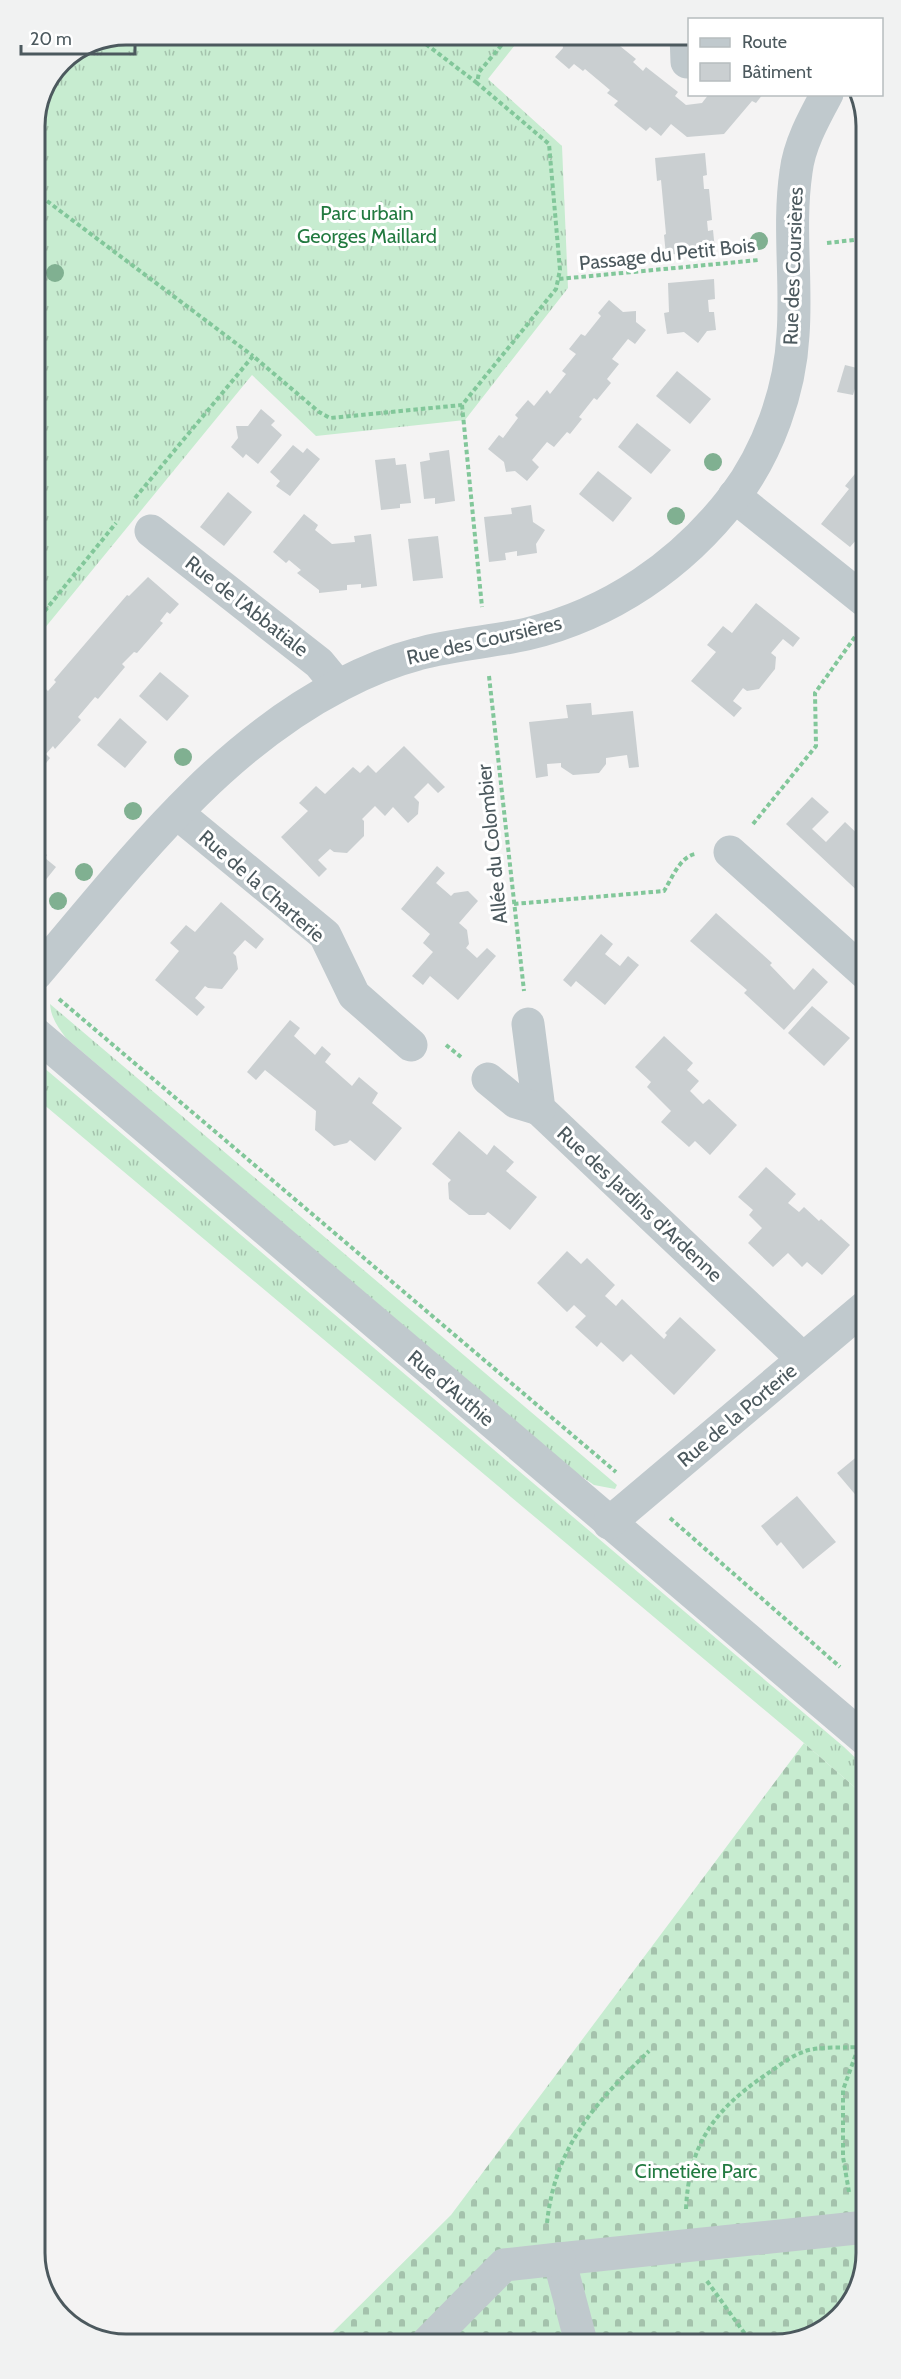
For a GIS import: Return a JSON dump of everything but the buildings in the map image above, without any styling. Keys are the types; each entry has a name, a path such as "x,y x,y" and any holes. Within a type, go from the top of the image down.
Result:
{"street":[{"name":"Rue des Coursières","path":"45,982 141,852 177,813 227,764 303,706 373,669 420,653 528,633 600,608 662,571 683,553 734,496 770,433 785,382 793,339 792,247 796,171 804,142 826,96"},
{"path":"734,496 856,594"},
{"name":"Rue de l'Abbatiale","path":"151,531 319,663 338,686"},
{"name":"Rue de la Charterie","path":"177,813 325,935 354,995 411,1045"},
{"path":"730,852 856,965"},
{"path":"488,1079 516,1102 539,1109 528,1024"},
{"name":"Rue d'Authie","path":"45,1042 856,1732"},
{"name":"Rue des Jardins d'Ardenne","path":"539,1109 803,1359"},
{"name":"Rue de la Porterie","path":"609,1523 856,1315"},
{"path":"436,2334 504,2265 856,2229"},
{"path":"554,2260 578,2334"}],"path":[{"path":"427,45 477,83 549,144 559,279 556,290 462,405 482,613"},
{"path":"477,83 479,72 502,45"},
{"path":"45,200 253,356 319,412 330,418 462,405"},
{"path":"822,244 856,240"},
{"name":"Passage du Petit Bois","path":"559,279 766,259"},
{"path":"134,501 253,356"},
{"path":"45,610 119,518"},
{"path":"514,904 664,891 677,869 690,855 730,852 816,746 815,693 856,636"},
{"name":"Allée du Colombier","path":"488,671 528,1024"},
{"path":"45,984 624,1479"},
{"path":"664,1512 845,1671"},
{"path":"744,2334 684,2247 686,2200 696,2154 708,2126 729,2103 750,2086 805,2051 856,2047"},
{"path":"554,2260 547,2226 550,2196 560,2167 578,2132 599,2101 650,2051"},
{"path":"856,2053 843,2090 843,2157 856,2208"}],"green space":[{"name":"Parc urbain Georges Maillard","path":"126,45 515,45 488,79 562,146 568,288 465,420 316,436 252,375 45,628 45,121 53,90 62,77 73,65 100,49"},
{"path":"50,1004 617,1485 615,1489 594,1485 575,1472 66,1038 53,1018"},
{"path":"45,1069 844,1747 856,1758 856,1788 45,1106"},
{"name":"Cimetière Parc","path":"804,1743 856,1788 856,2253 852,2279 839,2302 828,2314 811,2326 775,2334 331,2334 451,2215"}]}
